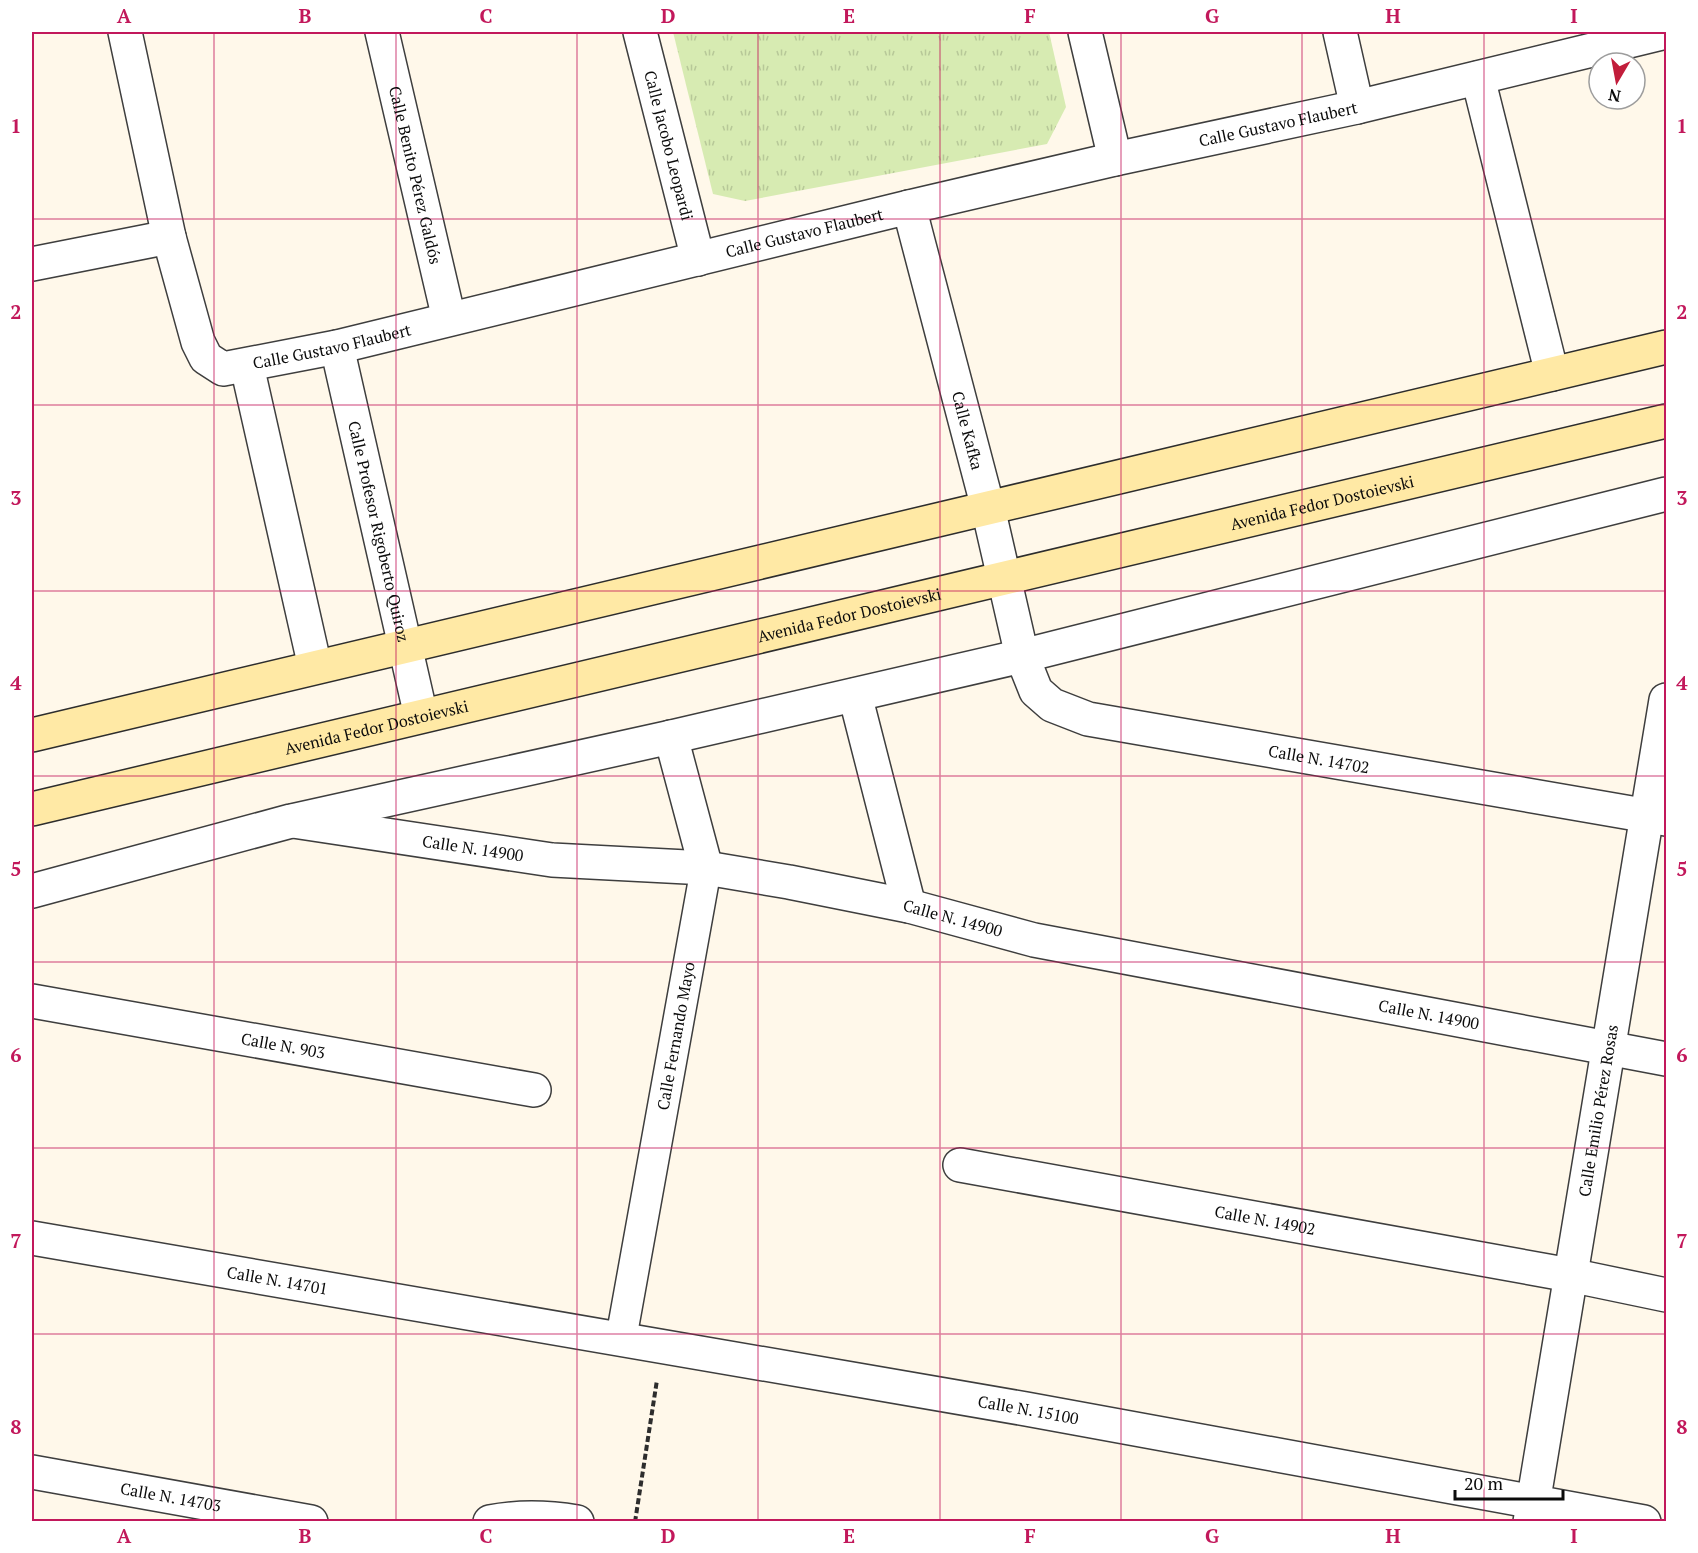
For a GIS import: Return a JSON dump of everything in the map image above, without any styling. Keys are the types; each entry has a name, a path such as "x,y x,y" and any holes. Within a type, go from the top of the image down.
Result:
{"main road":[{"path":"32,735 1666,347"},
{"name":"Avenida Fedor Dostoievski","path":"32,809 1666,421"}],"street":[{"path":"32,264 169,237 125,32"},
{"name":"Calle Benito Pérez Galdós","path":"382,32 449,319"},
{"name":"Calle Jacobo Leopardi","path":"640,32 698,259"},
{"path":"1085,32 1115,159"},
{"path":"1340,32 1357,107"},
{"name":"Calle Gustavo Flaubert","path":"169,237 198,342 206,358 222,369 247,366 337,347 909,207 1478,78 1615,38 1666,32"},
{"path":"1478,78 1551,374"},
{"name":"Calle Kafka","path":"909,207 988,508 1022,656"},
{"name":"Calle Profesor Rigoberto Quiroz","path":"337,347 421,717"},
{"path":"247,366 315,667"},
{"path":"32,891 291,821 1022,656 1666,494"},
{"name":"Calle N. 14702","path":"1022,656 1036,691 1052,705 1088,719 1657,817"},
{"path":"855,695 909,906"},
{"name":"Calle Emilio Pérez Rosas","path":"1532,1511 1608,1047 1657,817 1666,700"},
{"name":"Calle Fernando Mayo","path":"621,1339 706,867 671,737"},
{"name":"Calle N. 14900","path":"291,821 552,860 706,867 909,906 1034,940 1666,1059"},
{"name":"Calle N. 903","path":"32,1001 534,1090"},
{"name":"Calle N. 14902","path":"960,1165 1570,1275 1666,1295"},
{"name":"Calle N. 14701","path":"32,1238 523,1322"},
{"name":"Calle N. 15100","path":"523,1322 1026,1409 1532,1511 1644,1521"},
{"name":"Calle N. 14703","path":"32,1472 311,1521"},
{"path":"489,1521 517,1517 552,1517 577,1521"}],"path":[{"path":"635,1521 662,1346"}],"green space":[{"path":"673,32 1049,32 1066,107 1047,144 745,201 713,194"}]}
